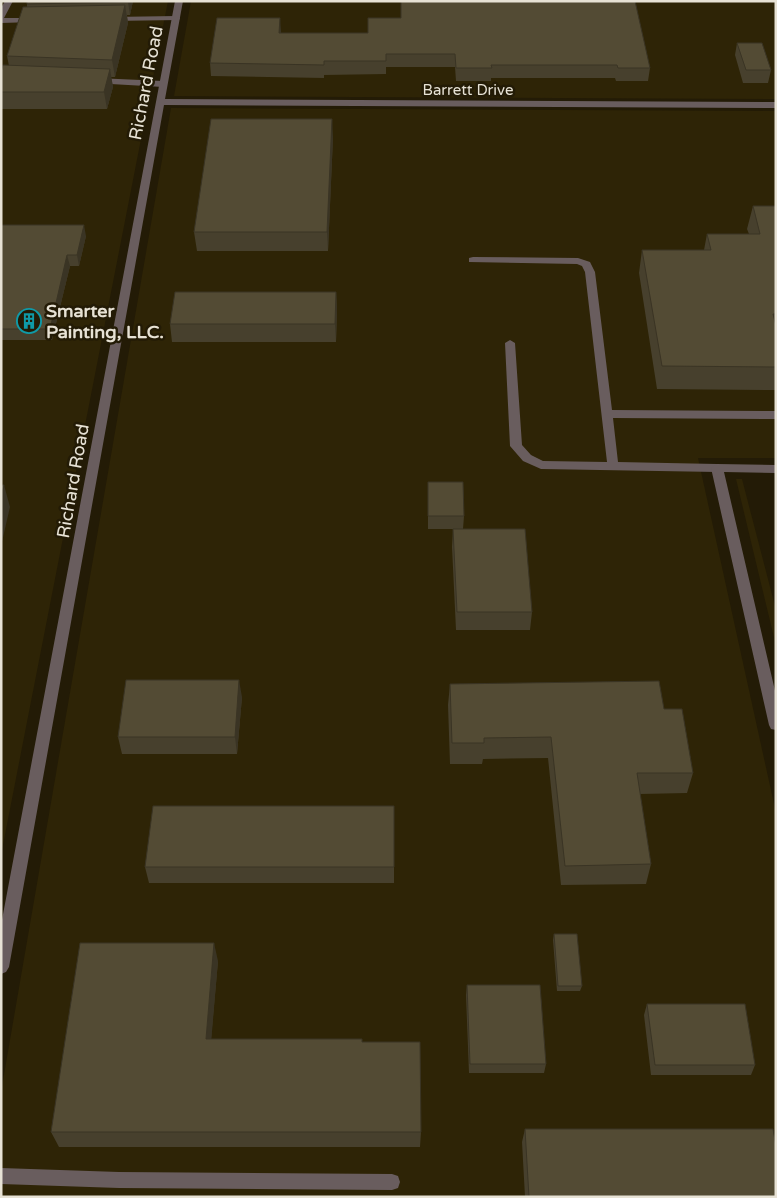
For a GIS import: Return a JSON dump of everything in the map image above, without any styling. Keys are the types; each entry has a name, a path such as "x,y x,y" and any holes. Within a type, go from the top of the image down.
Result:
{"street":[{"path":"9,1 1,19 40,20"},
{"name":"Richard Road","path":"1,967 179,1"},
{"path":"98,19 176,18"},
{"path":"87,81 163,84"},
{"name":"Barrett Drive","path":"160,102 776,105"},
{"path":"473,260 578,261 586,264 590,272 613,466"},
{"path":"510,343 516,446 526,458 541,465 776,469"},
{"path":"607,414 776,415"},
{"path":"717,468 776,725"},
{"path":"1,1176 119,1180 392,1182"}],"shaded area":[{"path":"1,1 168,1 1,855"},
{"path":"191,1 776,1 776,99 174,96"},
{"path":"171,108 776,111 776,458 698,458 776,813 776,1197 1,1197 1,1092"},
{"path":"736,479 742,479 776,610 776,646"}],"building":[{"path":"27,1 128,1 128,2 27,4"},
{"path":"401,1 635,1 650,68 618,68 617,65 491,65 492,68 456,68 455,54 386,54 386,61 324,61 324,65 210,63 217,18 280,18 279,33 368,33 368,18 401,18"},
{"path":"125,5 112,60 7,56 23,7"},
{"path":"737,43 762,43 771,70 746,70"},
{"path":"3,65 110,69 104,92 1,92"},
{"path":"211,119 332,119 327,232 194,232"},
{"path":"753,206 776,206 776,314 773,314 776,326 776,367 662,366 642,250 711,250 707,234 760,234"},
{"path":"1,225 84,225 77,255 67,255 50,329 1,329"},
{"path":"175,292 336,292 335,324 170,324"},
{"path":"428,482 463,482 464,516 428,516"},
{"path":"1,485 4,485 1,497"},
{"path":"453,529 525,529 532,612 457,612"},
{"path":"126,680 239,680 235,737 118,737"},
{"path":"659,681 664,709 682,709 693,773 637,773 651,864 565,866 551,737 484,738 484,743 452,743 450,684"},
{"path":"153,806 394,806 394,867 145,867"},
{"path":"554,934 577,934 582,986 558,986"},
{"path":"80,943 214,943 206,1039 362,1039 362,1042 420,1042 421,1132 51,1132"},
{"path":"467,985 540,985 546,1064 470,1064"},
{"path":"647,1004 745,1004 755,1065 655,1065"},
{"path":"525,1129 773,1129 776,1147 776,1197 529,1197"}],"place":[{"name":"Smarter Painting, LLC.","path":"29,321"}]}
